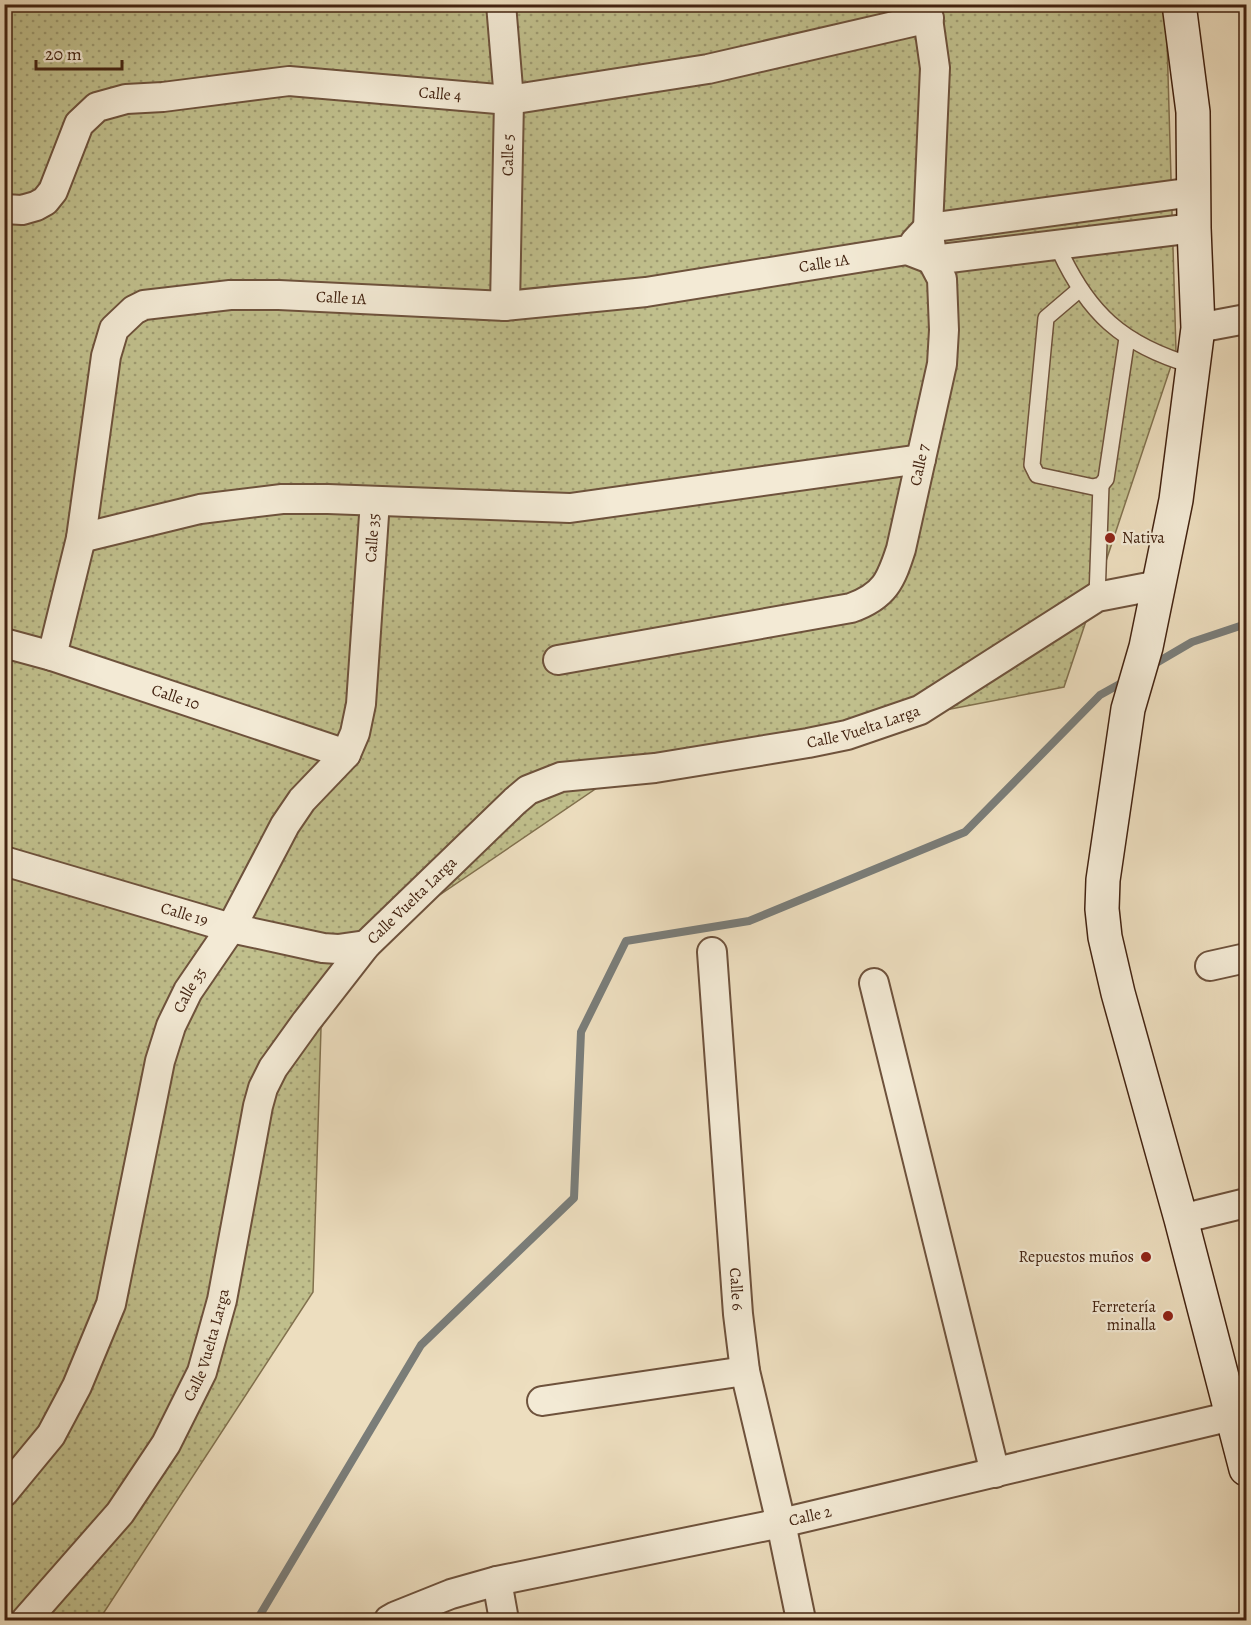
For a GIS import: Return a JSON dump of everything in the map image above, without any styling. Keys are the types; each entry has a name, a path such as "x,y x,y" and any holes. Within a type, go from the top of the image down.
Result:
{"street":[{"name":"Calle 5","path":"501,4 509,100 505,306"},
{"path":"1179,4 1193,112 1198,328 1176,500 1146,647 1128,709 1103,880 1102,909 1105,937 1118,993 1181,1219 1246,1469"},
{"name":"Calle 4","path":"4,208 22,210 45,201 53,191 79,124 97,107 126,99 163,97 289,81 509,100 708,69 927,11"},
{"name":"Calle 7","path":"558,660 825,614 862,604 884,588 892,576 901,549 942,364 944,330 942,279 920,255 928,228 935,69 927,11"},
{"path":"928,228 1194,192"},
{"name":"Calle 1A","path":"52,656 81,538 106,356 114,329 144,304 231,295 505,306 646,292 920,255 1057,244 1194,228"},
{"path":"1198,328 1246,319"},
{"path":"81,538 200,509 270,500 328,499 570,508 921,459"},
{"name":"Calle 35","path":"4,1492 51,1435 77,1386 111,1304 160,1061 171,1026 188,990 231,928 285,825 302,800 346,754 355,733 361,704 375,501"},
{"name":"Calle Vuelta Larga","path":"26,1620 120,1513 166,1444 202,1372 222,1300 237,1228 248,1152 263,1088 273,1068 366,945 528,790 561,777 655,768 847,735 920,710 1097,597 1159,585"},
{"name":"Calle 10","path":"4,643 52,656 346,754"},
{"name":"Calle 19","path":"4,861 231,928 323,948 338,949 366,945"},
{"name":"Calle 6","path":"712,952 745,1371 801,1620"},
{"path":"1210,966 1246,958"},
{"path":"874,983 995,1473"},
{"path":"1181,1219 1246,1203"},
{"path":"542,1401 745,1371"},
{"name":"Calle 2","path":"389,1620 451,1594 497,1581 781,1523 1232,1416"},
{"path":"497,1581 504,1620"}],"lane":[{"path":"1057,244 1070,274 1109,323 1127,338 1163,357 1194,366"},
{"path":"1080,289 1046,318 1032,465 1037,475 1093,487 1101,485 1106,479 1127,338"},
{"path":"1097,597 1101,485"}],"shaded area":[{"path":"5,5 1166,5 1176,351 1064,687 619,773 366,945 321,1028 313,1292 99,1620 5,1620"}],"waterway":[{"path":"1151,666 1192,642 1246,624"},
{"path":"257,1620 421,1345 574,1198 581,1032 626,941 749,921 965,832 1100,695 1127,680"}],"place":[{"name":"Nativa","path":"1110,538"},
{"name":"Repuestos muños","path":"1146,1257"},
{"name":"Ferretería minalla","path":"1168,1316"}]}
